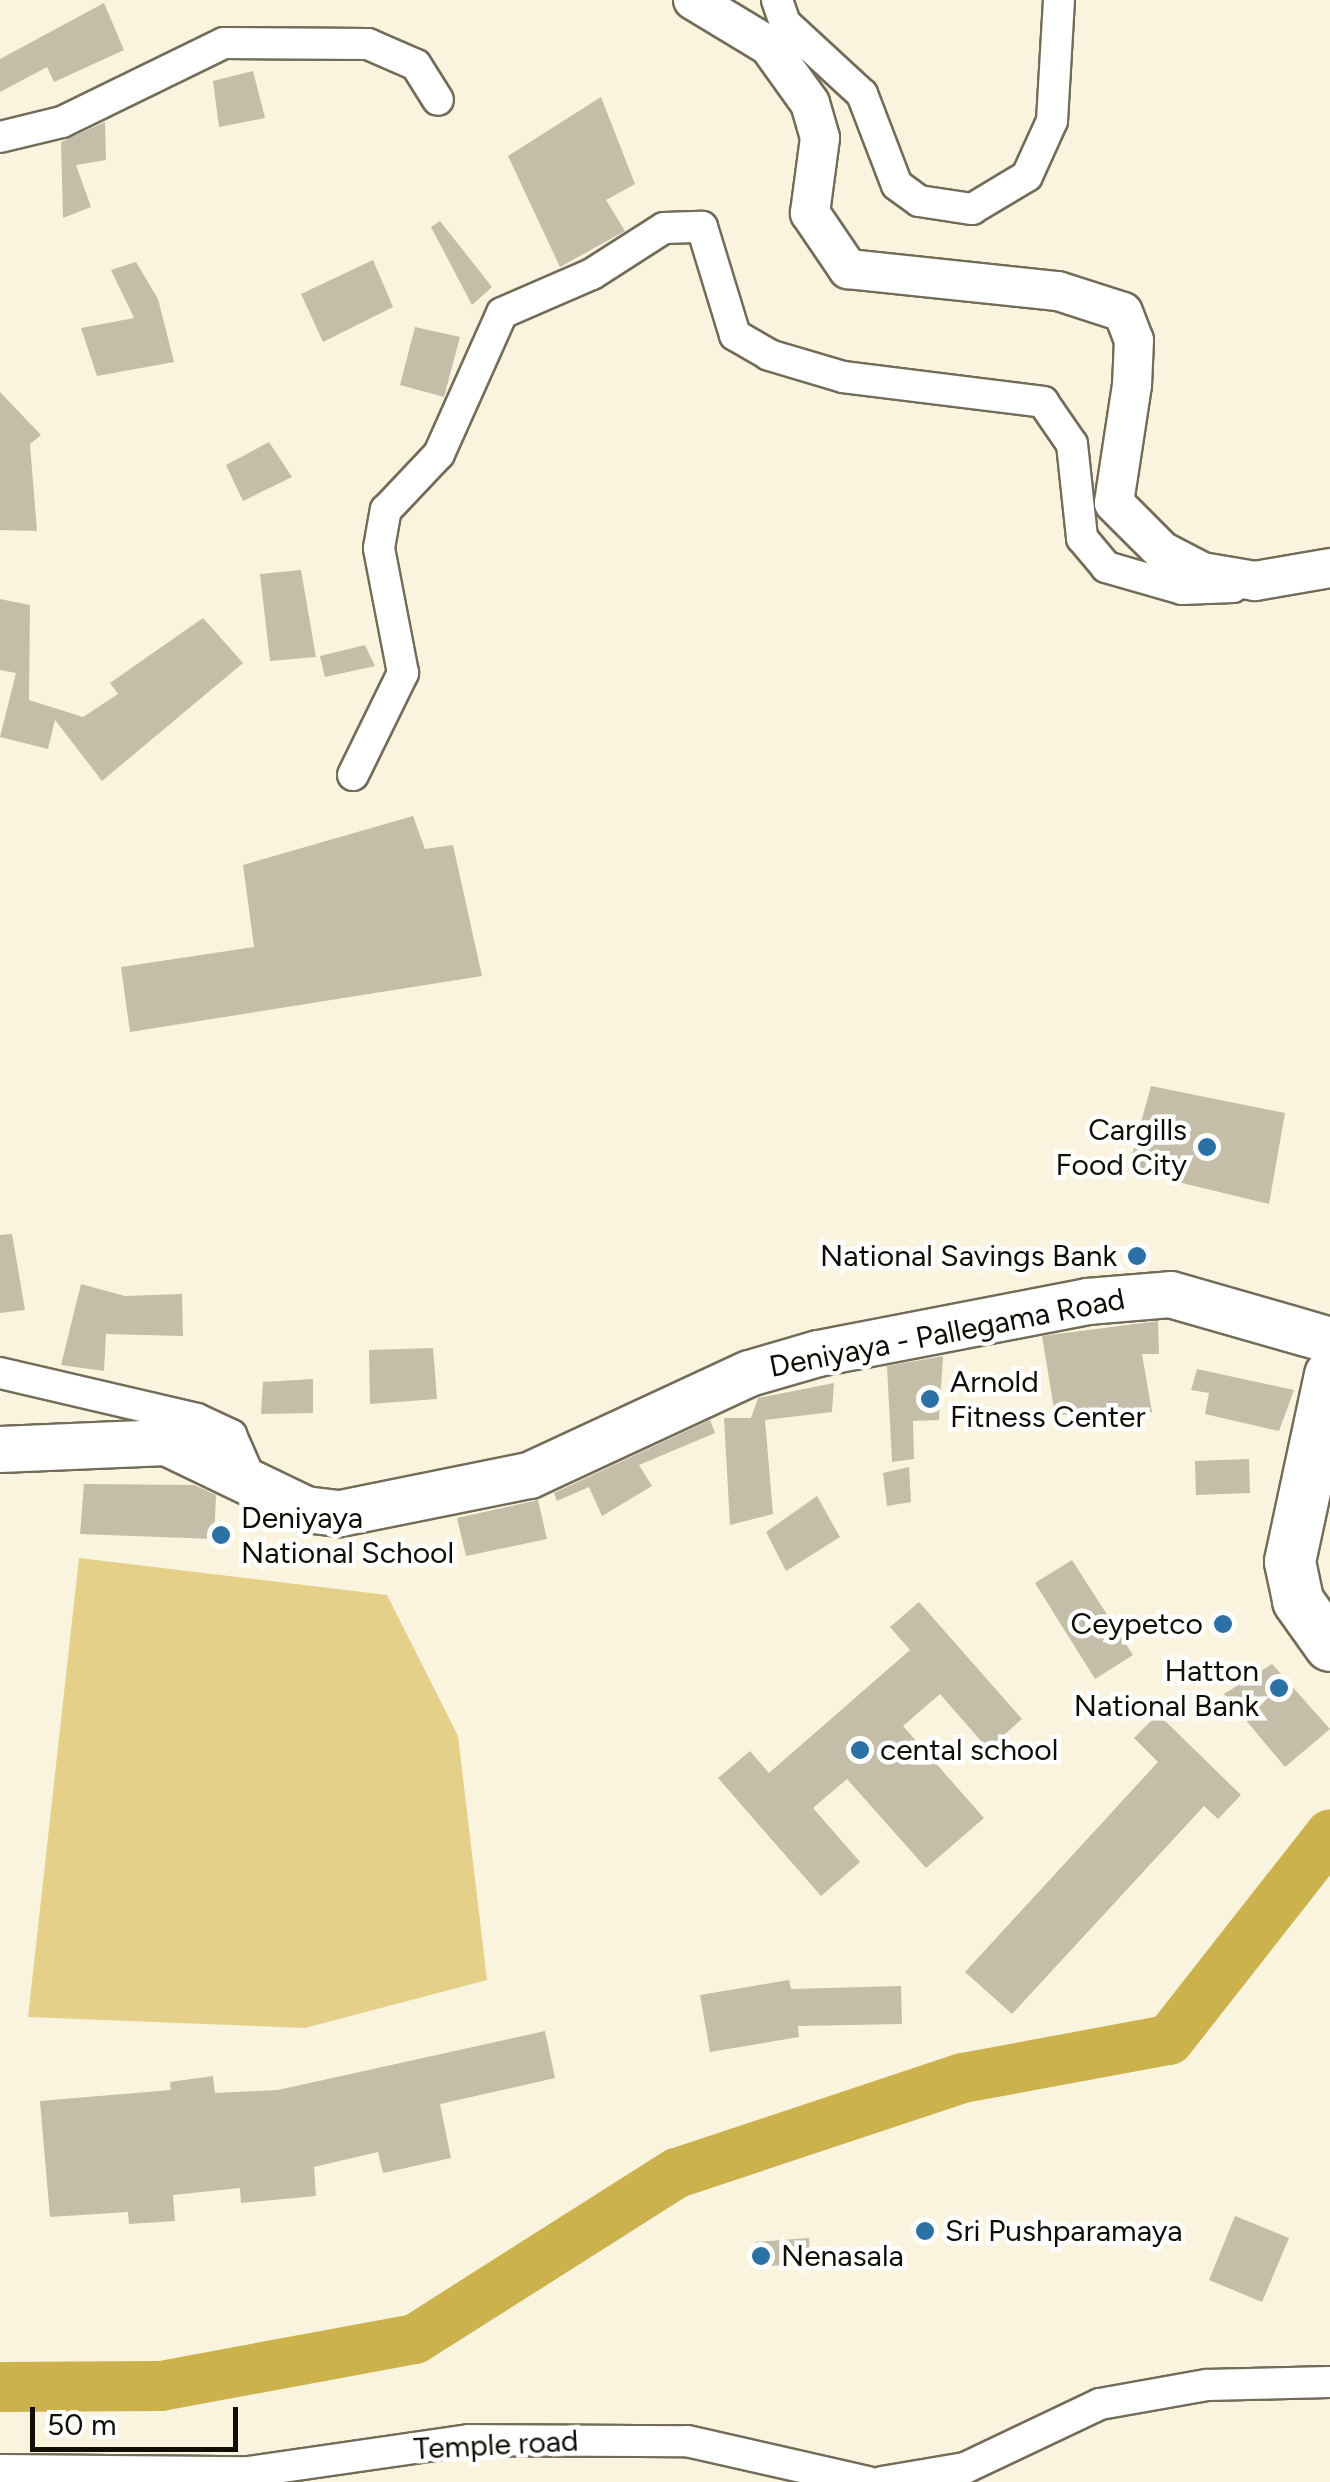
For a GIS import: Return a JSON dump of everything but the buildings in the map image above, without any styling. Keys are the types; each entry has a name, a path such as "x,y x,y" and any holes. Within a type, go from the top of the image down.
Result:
{"main road":[{"name":"Deniyaya - Pallegama Road","path":"0,1449 166,1442 250,1478 305,1509 340,1513 466,1494 596,1446 749,1373 1138,1294 1203,1300 1330,1340"},
{"path":"1330,1374 1290,1562 1298,1601 1330,1646"}],"street":[{"path":"694,0 769,46 810,104 820,138 810,213 848,269 1058,291 1123,312 1134,340 1132,386 1114,503 1162,551 1202,572 1255,582"},
{"path":"777,0 785,23 862,94 898,184 918,202 972,209 1027,176 1052,121 1059,0"},
{"path":"0,137 62,122 224,43 368,44 416,65 438,100"},
{"path":"353,775 403,673 380,548 386,510 440,454 502,313 592,274 664,228 702,226 735,335 769,355 844,377 1043,402 1072,444 1082,538 1106,567 1182,589 1255,582 1330,568"},
{"path":"0,1374 197,1419 231,1435 250,1478"},
{"path":"882,2482 965,2468 1100,2404 1207,2385 1330,2382"},
{"name":"Temple road","path":"0,2470 248,2472 469,2440 687,2441 761,2468 868,2482"}],"shaded area":[{"path":"79,1558 387,1595 458,1736 487,1980 305,2028 28,2017"}],"waterway":[{"path":"0,2387 161,2386 415,2339 677,2173 963,2078 1169,2040 1330,1835"}],"place":[{"name":"Cargills Food City","path":"1207,1147"},
{"name":"National Savings Bank","path":"1137,1256"},
{"name":"Arnold Fitness Center","path":"930,1399"},
{"name":"Deniyaya National School","path":"221,1535"},
{"name":"Ceypetco","path":"1223,1624"},
{"name":"Hatton National Bank","path":"1279,1688"},
{"name":"cental school","path":"860,1750"},
{"name":"Sri Pushparamaya","path":"925,2231"},
{"name":"Nenasala","path":"761,2256"}]}
